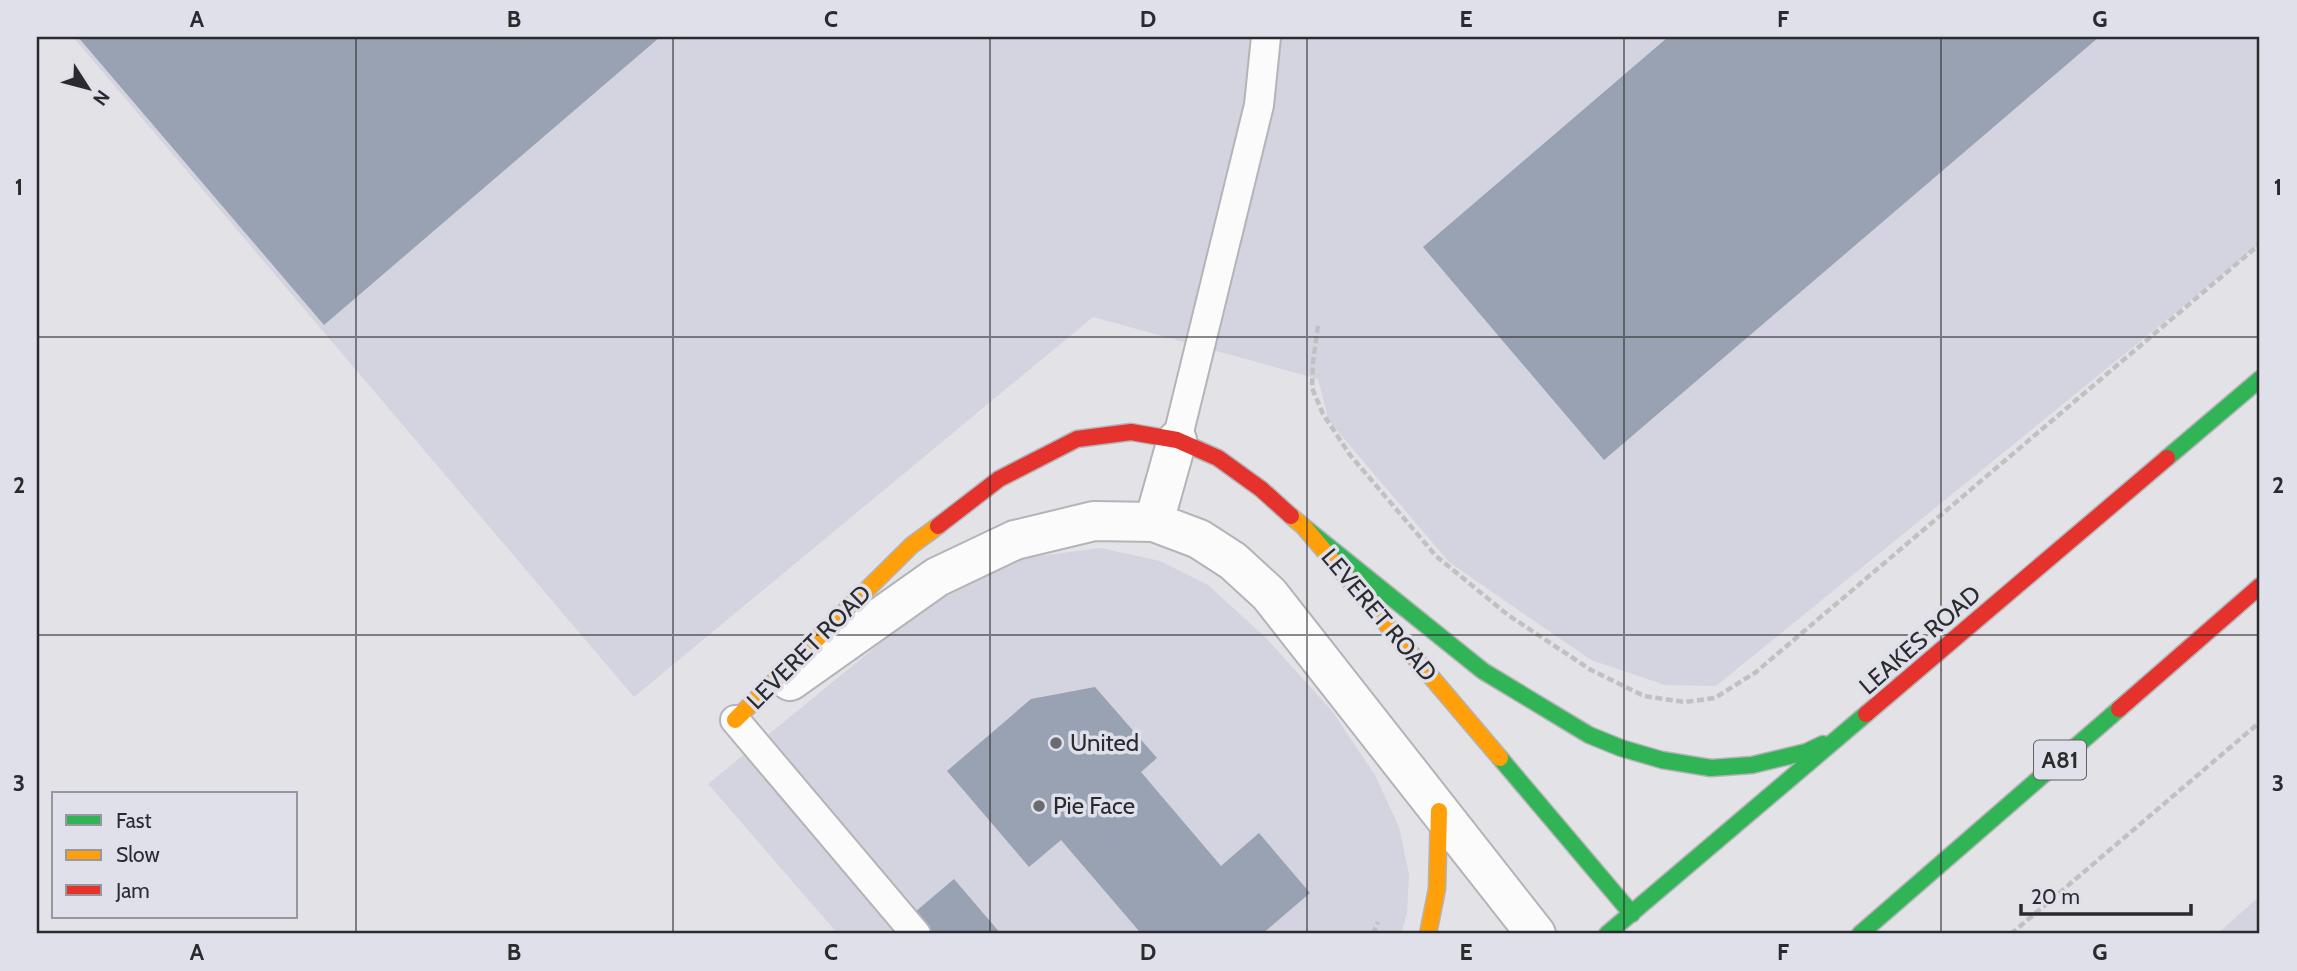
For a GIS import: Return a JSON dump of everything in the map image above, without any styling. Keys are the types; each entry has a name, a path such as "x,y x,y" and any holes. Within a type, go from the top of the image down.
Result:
{"main road":[{"name":"LEAKES ROAD","path":"1607,934 1637,919 1847,733 2260,379"},
{"name":"LEVERET ROAD","path":"735,720 912,545 999,479 1077,439 1131,432 1177,440 1218,458 1261,489 1304,527 1637,919"},
{"path":"1304,527 1483,671 1589,735 1621,748 1662,760 1712,768 1752,765 1806,752 1847,733"},
{"name":"A81","path":"1860,934 2260,586"},
{"path":"1429,934 1436,909 1440,862 1439,811"}],"street":[{"path":"1154,522 1177,440"},
{"name":"LEVERET ROAD","path":"735,720 937,577 1015,540 1094,521 1154,522 1199,539 1233,561 1269,594 1536,934"}],"lane":[{"path":"1177,440 1259,105 1266,37"},
{"path":"735,720 916,934"}],"path":[{"path":"1318,326 1312,388 1323,414 1350,455 1436,556 1508,615 1591,670 1644,696 1685,702 1715,698 1756,672 2260,244"},
{"path":"2011,934 2260,722"}],"shaded area":[{"path":"73,37 2260,37 2260,244 1716,686 1665,685 1591,660 1449,562 1329,421 1318,379 1093,317 634,697"},
{"name":"United","path":"1101,548 1160,561 1208,585 1266,638 1332,711 1375,775 1399,827 1409,874 1407,913 1401,934 838,934 708,784 949,587 1013,559"},
{"path":"2260,896 2260,934 2217,934"}],"building":[{"path":"78,37 660,37 324,325"},
{"path":"1668,37 2099,37 1604,460 1423,247"},
{"path":"1095,687 1157,758 1141,772 1221,866 1259,833 1310,893 1262,934 1136,934 1139,931 1061,840 1029,867 947,771 1031,699"},
{"path":"954,879 1001,934 889,934"}],"traffic: fast":[{"path":"2167,458 2260,379"},
{"path":"1304,527 1483,671 1589,735 1662,760 1711,768 1752,765 1806,752 1823,744"},
{"path":"1860,934 2119,709"},
{"path":"1607,934 1866,714"},
{"path":"1500,758 1632,914"}],"traffic: slow":[{"path":"1291,516 1304,527 1500,758"},
{"path":"735,720 912,545 938,526"},
{"path":"1428,934 1437,889 1439,811"}],"traffic: jam":[{"path":"938,526 999,479 1077,439 1131,432 1177,440 1218,458 1261,489 1291,516"},
{"path":"1866,714 2167,458"},
{"path":"2119,709 2260,586"}],"place":[{"name":"United","path":"1056,743"},
{"name":"Pie Face","path":"1039,806"}]}
